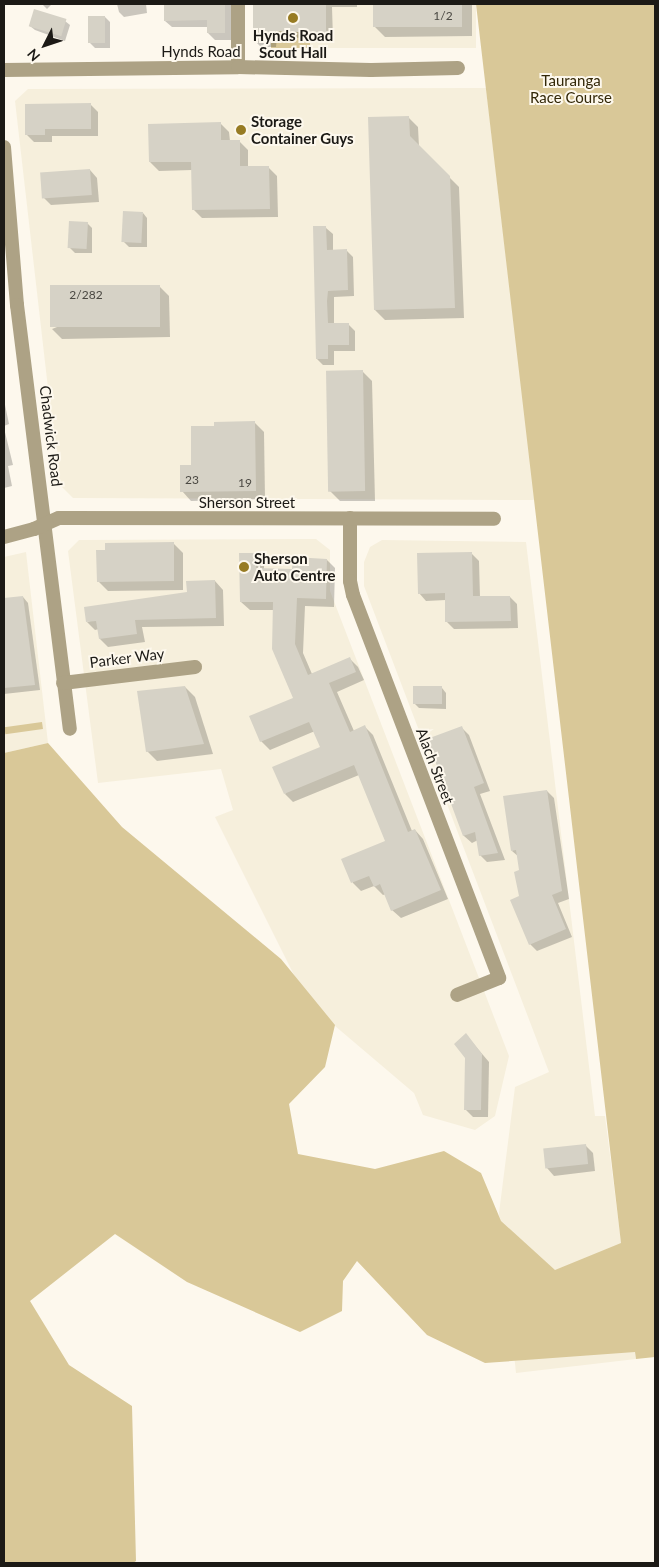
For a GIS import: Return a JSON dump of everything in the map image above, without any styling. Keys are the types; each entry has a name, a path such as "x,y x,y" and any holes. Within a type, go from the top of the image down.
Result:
{"street":[{"path":"238,4 238,67"},
{"name":"Hynds Road","path":"4,70 238,67 371,70 458,68"},
{"name":"Chadwick Road","path":"4,147 11,306 46,524 70,729"},
{"name":"Sherson Street","path":"4,538 60,518 494,519"},
{"name":"Alach Street","path":"350,518 350,581 353,595 499,978 457,995"},
{"name":"Parker Way","path":"63,682 195,667"}],"shaded area":[{"path":"310,4 476,4 476,48 310,48"},
{"path":"486,88 535,500 73,498 59,484 15,101 28,89"},
{"path":"316,539 330,550 330,591 509,1056 495,1116 475,1130 423,1115 414,1093 308,1003 215,817 233,810 221,769 98,783 68,551 79,540"},
{"path":"382,540 526,542 595,1116 605,1116 636,1359 516,1373 499,1213 515,1087 549,1072 364,586 364,562 370,547"},
{"path":"26,552 48,743 4,753 4,557"}],"green space":[{"path":"271,4 310,4 310,48 271,48"},
{"name":"Tauranga Race Course","path":"476,4 655,4 655,1357 636,1359 635,1352 485,1363 427,1335 357,1261 343,1281 342,1311 300,1332 187,1282 115,1234 30,1301 69,1365 132,1406 136,1561 133,1563 4,1563 4,753 48,743 122,827 281,959 335,1025 325,1067 289,1104 298,1154 375,1169 444,1151 481,1173 501,1221 555,1270 621,1243"},
{"path":"42,722 43,729 5,734 4,727"}],"building":[{"path":"164,4 225,4 225,33 207,33 207,20 164,21"},
{"path":"253,4 326,4 326,33 270,31 270,41 253,41"},
{"path":"373,4 462,4 462,27 373,27"},
{"path":"34,9 67,19 61,36 29,26"},
{"path":"88,16 105,16 105,43 88,43"},
{"path":"91,103 91,129 45,129 45,135 25,135 25,104"},
{"path":"409,116 410,136 450,176 455,308 374,310 368,117"},
{"path":"221,122 221,140 240,140 240,166 269,166 270,209 192,210 191,162 149,162 148,124"},
{"path":"90,169 92,195 42,198 40,172"},
{"path":"123,211 143,212 141,243 121,242"},
{"path":"69,221 88,222 87,249 68,248"},
{"path":"313,226 326,226 327,250 347,249 348,290 328,291 327,301 328,323 349,323 349,345 328,345 328,359 316,359"},
{"path":"50,285 160,285 160,327 50,327"},
{"path":"363,370 365,491 328,492 326,371"},
{"path":"255,421 256,491 180,492 180,465 191,465 191,426 214,426 214,422"},
{"path":"174,542 174,581 97,582 96,550 105,550 105,543"},
{"path":"472,552 473,596 510,596 511,621 445,622 445,593 418,594 417,553"},
{"path":"239,553 256,553 256,568 292,569 293,557 327,559 326,599 297,598 295,644 308,675 350,657 356,672 329,683 350,732 365,725 408,832 415,829 441,890 391,911 380,884 374,887 369,876 351,883 341,859 385,841 354,765 284,794 272,767 320,747 309,722 260,742 249,716 293,698 272,649 273,602 240,602"},
{"path":"215,580 216,618 135,620 137,634 99,639 96,621 86,622 84,607 187,592 186,581"},
{"path":"23,596 35,685 4,688 4,598"},
{"path":"185,686 204,744 146,752 137,691"},
{"path":"413,686 442,686 442,704 413,704"},
{"path":"462,726 484,783 474,787 498,853 479,856 475,832 463,836 427,739"},
{"path":"547,790 562,891 552,895 566,929 529,945 510,900 519,896 514,872 519,870 516,850 511,851 503,796"},
{"path":"466,1033 482,1054 481,1110 464,1110 465,1058 454,1044"},
{"path":"586,1144 588,1164 545,1168 543,1148"}],"place":[{"name":"Hynds Road Scout Hall","path":"293,18"},
{"name":"Storage Container Guys","path":"241,130"},
{"name":"Sherson Auto Centre","path":"244,567"}]}
